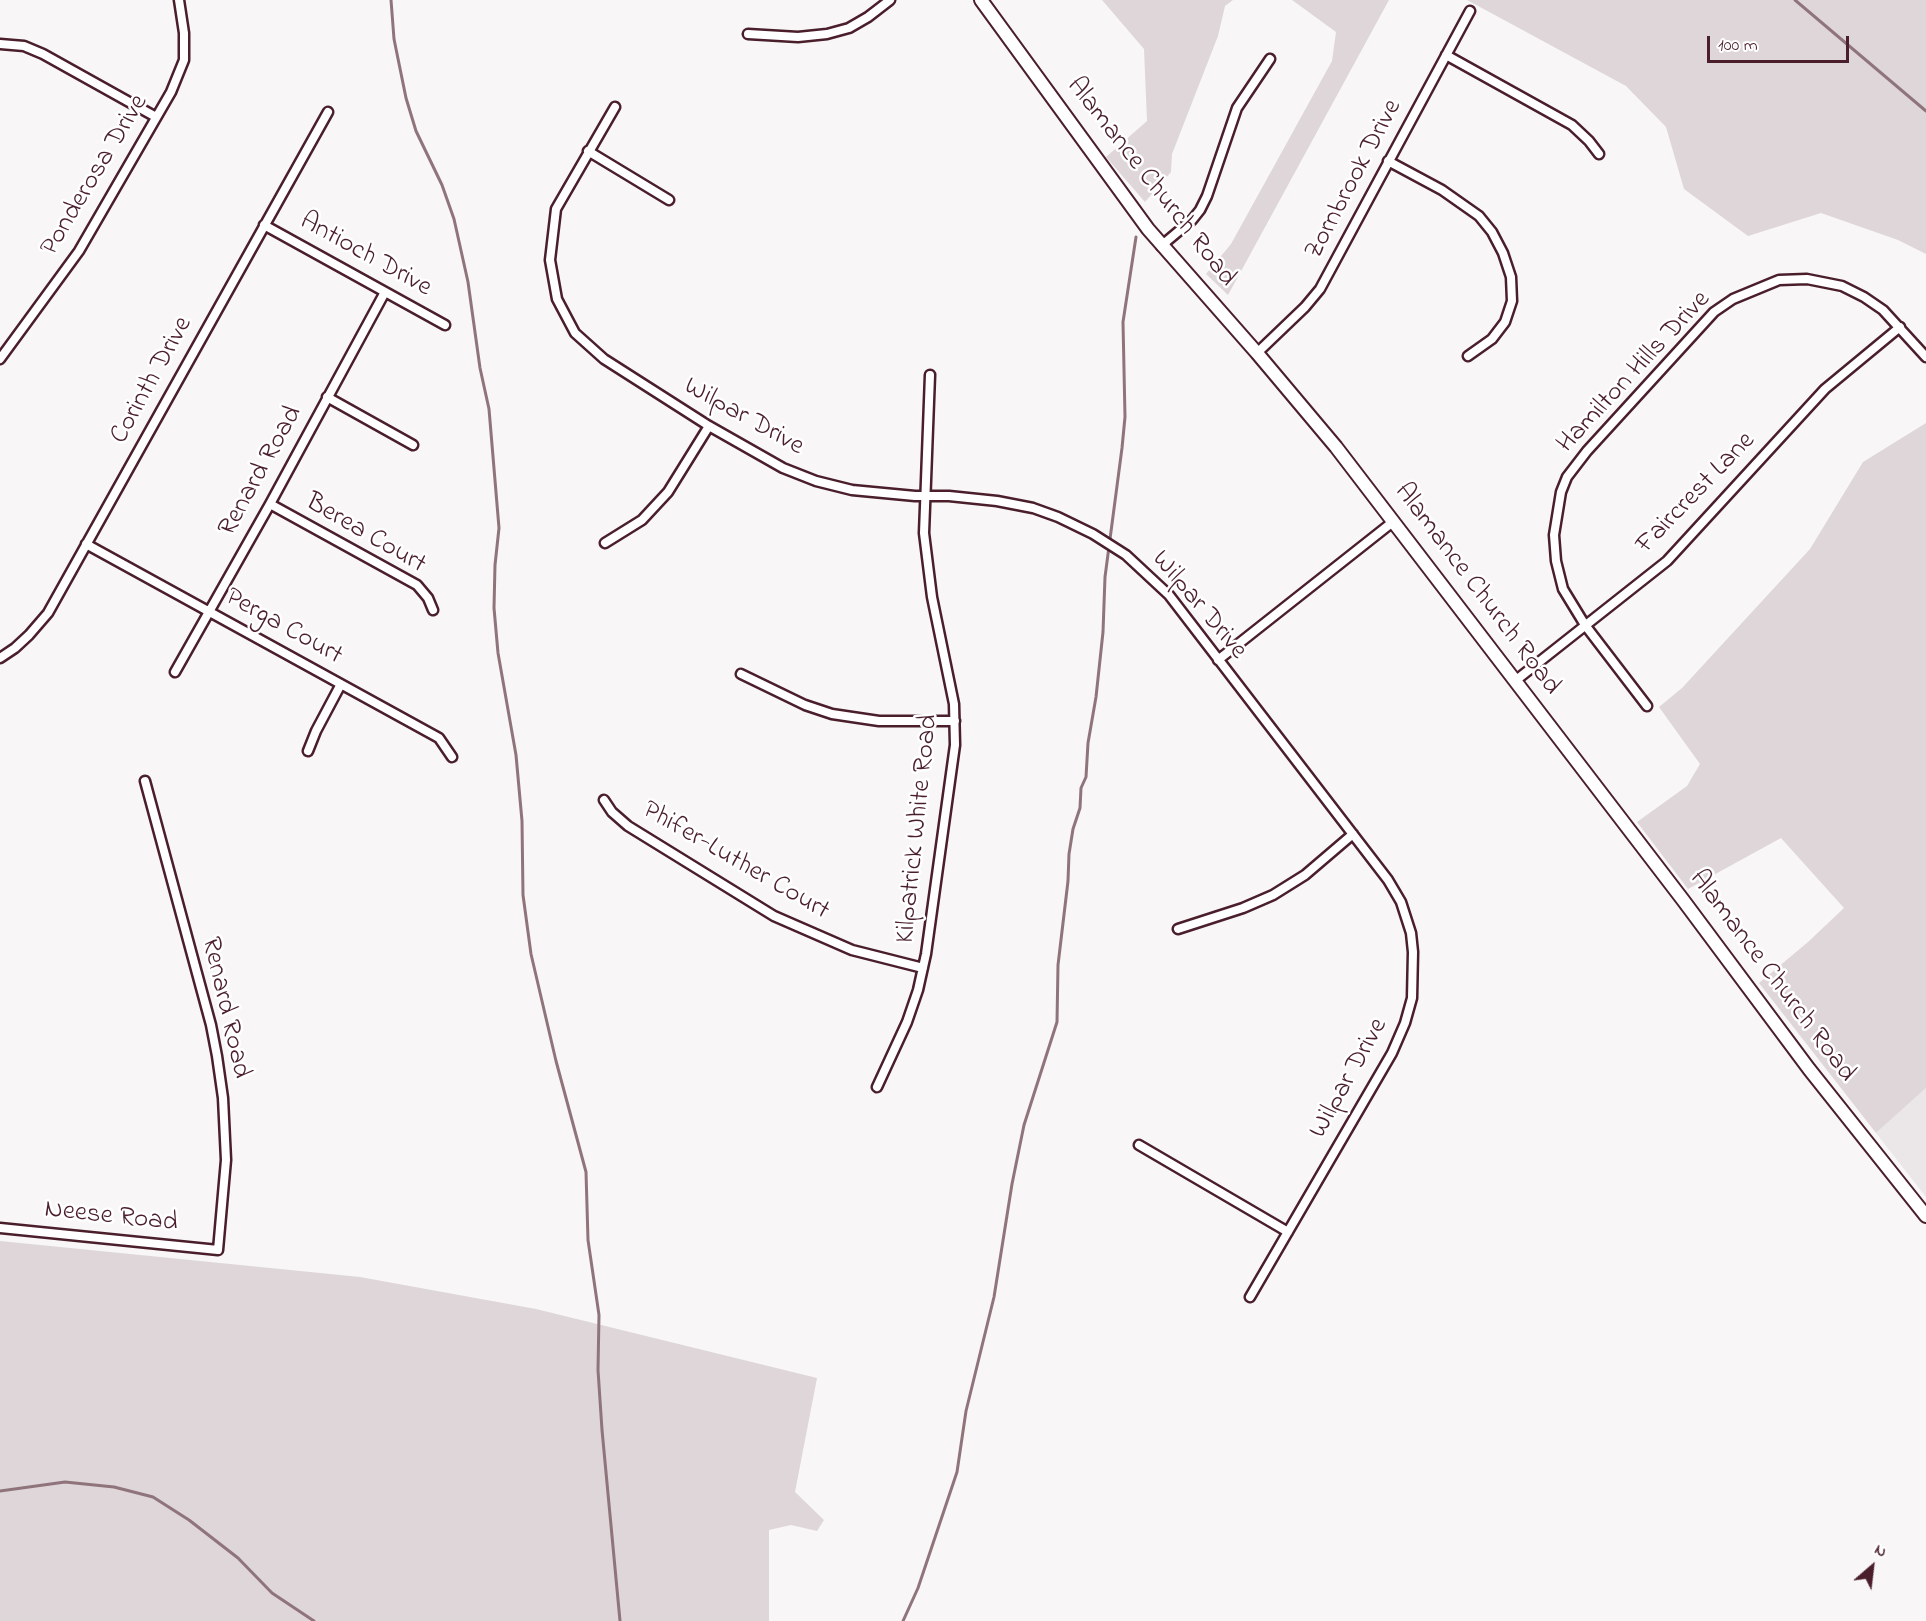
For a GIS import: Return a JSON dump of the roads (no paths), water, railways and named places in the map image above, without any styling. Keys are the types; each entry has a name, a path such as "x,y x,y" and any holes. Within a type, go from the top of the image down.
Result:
{"main road":[{"name":"Alamance Church Road","path":"981,0 1112,183 1161,246 1257,353 1336,447 1809,1069 1926,1216"}],"street":[{"name":"Ponderosa Drive","path":"0,359 79,251 171,92 184,60 184,33 179,0"},
{"path":"748,34 798,37 828,34 849,28 890,0"},
{"name":"Zornbrook Drive","path":"1257,353 1305,307 1320,289 1470,11"},
{"path":"0,44 24,46 44,54 156,117"},
{"path":"1446,55 1572,125 1599,154"},
{"path":"1161,246 1192,220 1200,210 1207,196 1237,108 1270,58"},
{"name":"Wilpar Drive","path":"615,107 556,209 550,260 557,299 575,333 604,359 709,426 783,468 816,481 852,490 949,496 1021,505 1058,516 1126,555 1169,595 1392,885 1406,914 1413,952 1412,998 1405,1023 1392,1053 1251,1297"},
{"name":"Corinth Drive","path":"0,658 15,648 48,614 328,112"},
{"path":"588,151 669,200"},
{"path":"1388,161 1442,190 1479,216 1492,232 1503,253 1511,277 1512,301 1505,322 1492,339 1468,356"},
{"name":"Antioch Drive","path":"264,225 445,325"},
{"name":"Hamilton Hills Drive","path":"1647,706 1585,625 1563,589 1556,561 1554,535 1561,492 1568,477 1587,451 1714,312 1733,299 1779,280 1807,279 1842,286 1864,297 1883,310 1926,357"},
{"name":"Renard Road","path":"175,672 270,504 385,292"},
{"name":"Faircrest Lane","path":"1515,681 1667,561 1825,389 1900,327"},
{"name":"Kilpatrick White Road","path":"877,1088 907,1022 923,968 932,921 955,745 954,704 927,565 924,533 930,375"},
{"path":"327,398 413,445"},
{"path":"605,543 642,520 668,492 709,426"},
{"name":"Berea Court","path":"270,504 417,585 428,598 433,610"},
{"path":"1218,660 1394,521"},
{"name":"Perga Court","path":"86,544 439,738 452,757"},
{"path":"741,674 805,705 832,714 879,721 955,722"},
{"path":"308,751 341,684"},
{"name":"Renard Road","path":"145,781 217,1056 223,1098 226,1160 218,1250"},
{"name":"Phifer-Luther Court","path":"604,800 612,813 628,826 774,916 852,950 923,968"},
{"path":"1178,929 1243,908 1273,895 1305,875 1353,834"},
{"path":"1139,1144 1288,1232"},
{"name":"Neese Road","path":"0,1228 218,1250"}],"waterway":[{"path":"391,0 394,39 406,98 416,131 442,185 454,219 468,282 480,368 489,409 499,528 494,608 498,653 516,755 522,821 523,895 531,954 556,1061 586,1172 588,1240 599,1315 598,1370 602,1430 620,1621"},
{"path":"1795,0 1926,111"},
{"path":"903,1621 918,1588 957,1472 966,1411 994,1297 1024,1125 1057,1022 1058,965 1069,854 1073,829 1080,808 1081,788 1086,777 1088,743 1103,632 1105,577 1122,448 1125,417 1123,322 1136,237"},
{"path":"0,1491 65,1482 114,1487 153,1497 189,1520 238,1558 272,1593 314,1621"}]}
